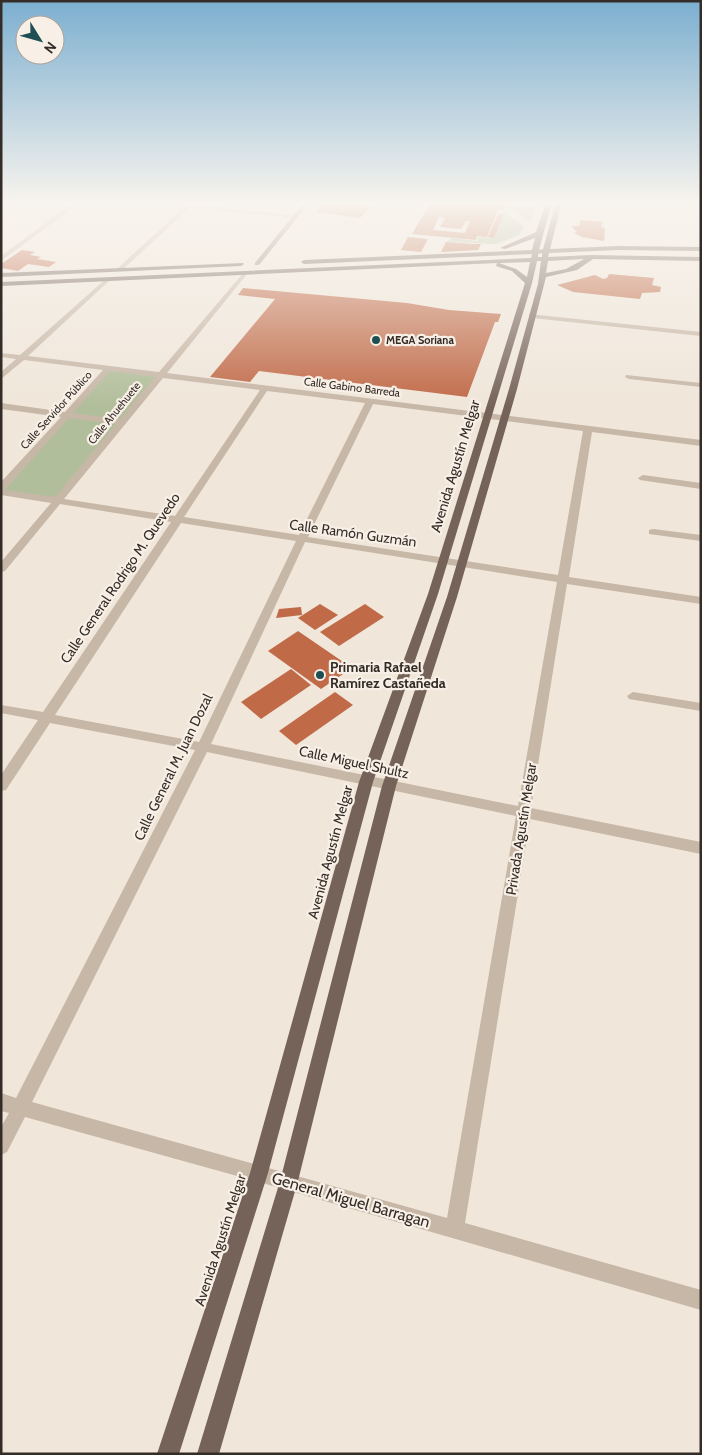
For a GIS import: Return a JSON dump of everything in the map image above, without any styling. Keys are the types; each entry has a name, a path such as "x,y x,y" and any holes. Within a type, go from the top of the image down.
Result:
{"main road":[{"path":"1,274 120,270"},
{"path":"1,284 321,270"},
{"path":"514,270 529,283"},
{"name":"Avenida Agustín Melgar","path":"168,1454 259,1173 366,782 444,560 487,415 529,283 535,270"},
{"path":"208,1454 288,1182 389,786 452,597 504,418 532,316 538,270"}],"street":[{"name":"Calle Ahuehuete","path":"1,569 245,273"},
{"path":"1,377 108,279"},
{"path":"532,316 701,334"},
{"name":"Calle Gabino Barreda","path":"1,356 701,443"},
{"name":"Calle Servidor Público","path":"1,488 108,369"},
{"path":"630,377 701,385"},
{"name":"Calle General Rodrigo M. Quevedo","path":"1,786 265,388"},
{"name":"Calle General M. Juan Dozal","path":"1,1146 203,747 301,539 370,401"},
{"path":"1,406 121,422"},
{"name":"Privada Agustín Melgar","path":"454,1230 588,429"},
{"path":"643,478 701,486"},
{"name":"Calle Ramón Guzmán","path":"1,492 701,601"},
{"path":"653,532 701,538"},
{"path":"633,696 701,707"},
{"name":"Calle Miguel Shultz","path":"1,709 203,747 366,782 701,848"},
{"name":"General Miguel Barragan","path":"1,1102 259,1173 701,1300"}],"green space":[{"path":"108,369 160,375 58,501 1,492"}],"building":[{"path":"609,274 654,278 652,285 661,287 660,292 642,293 640,299 573,292 557,285 595,275 603,279 607,278"},
{"name":"MEGA Soriana","path":"243,288 407,303 449,310 501,314 498,322 495,322 467,397 259,371 250,382 210,377 275,299 238,295"},
{"path":"320,604 338,615 315,630 298,618"},
{"path":"365,604 384,617 339,646 320,632"},
{"path":"301,607 302,615 276,618 279,609"},
{"path":"298,631 352,668 321,689 268,651"},
{"path":"291,669 311,685 261,719 241,702"},
{"path":"335,692 353,705 296,745 279,731"}],"place":[{"name":"MEGA Soriana","path":"376,340"},
{"name":"Primaria Rafael Ramírez Castañeda","path":"320,675"}]}
